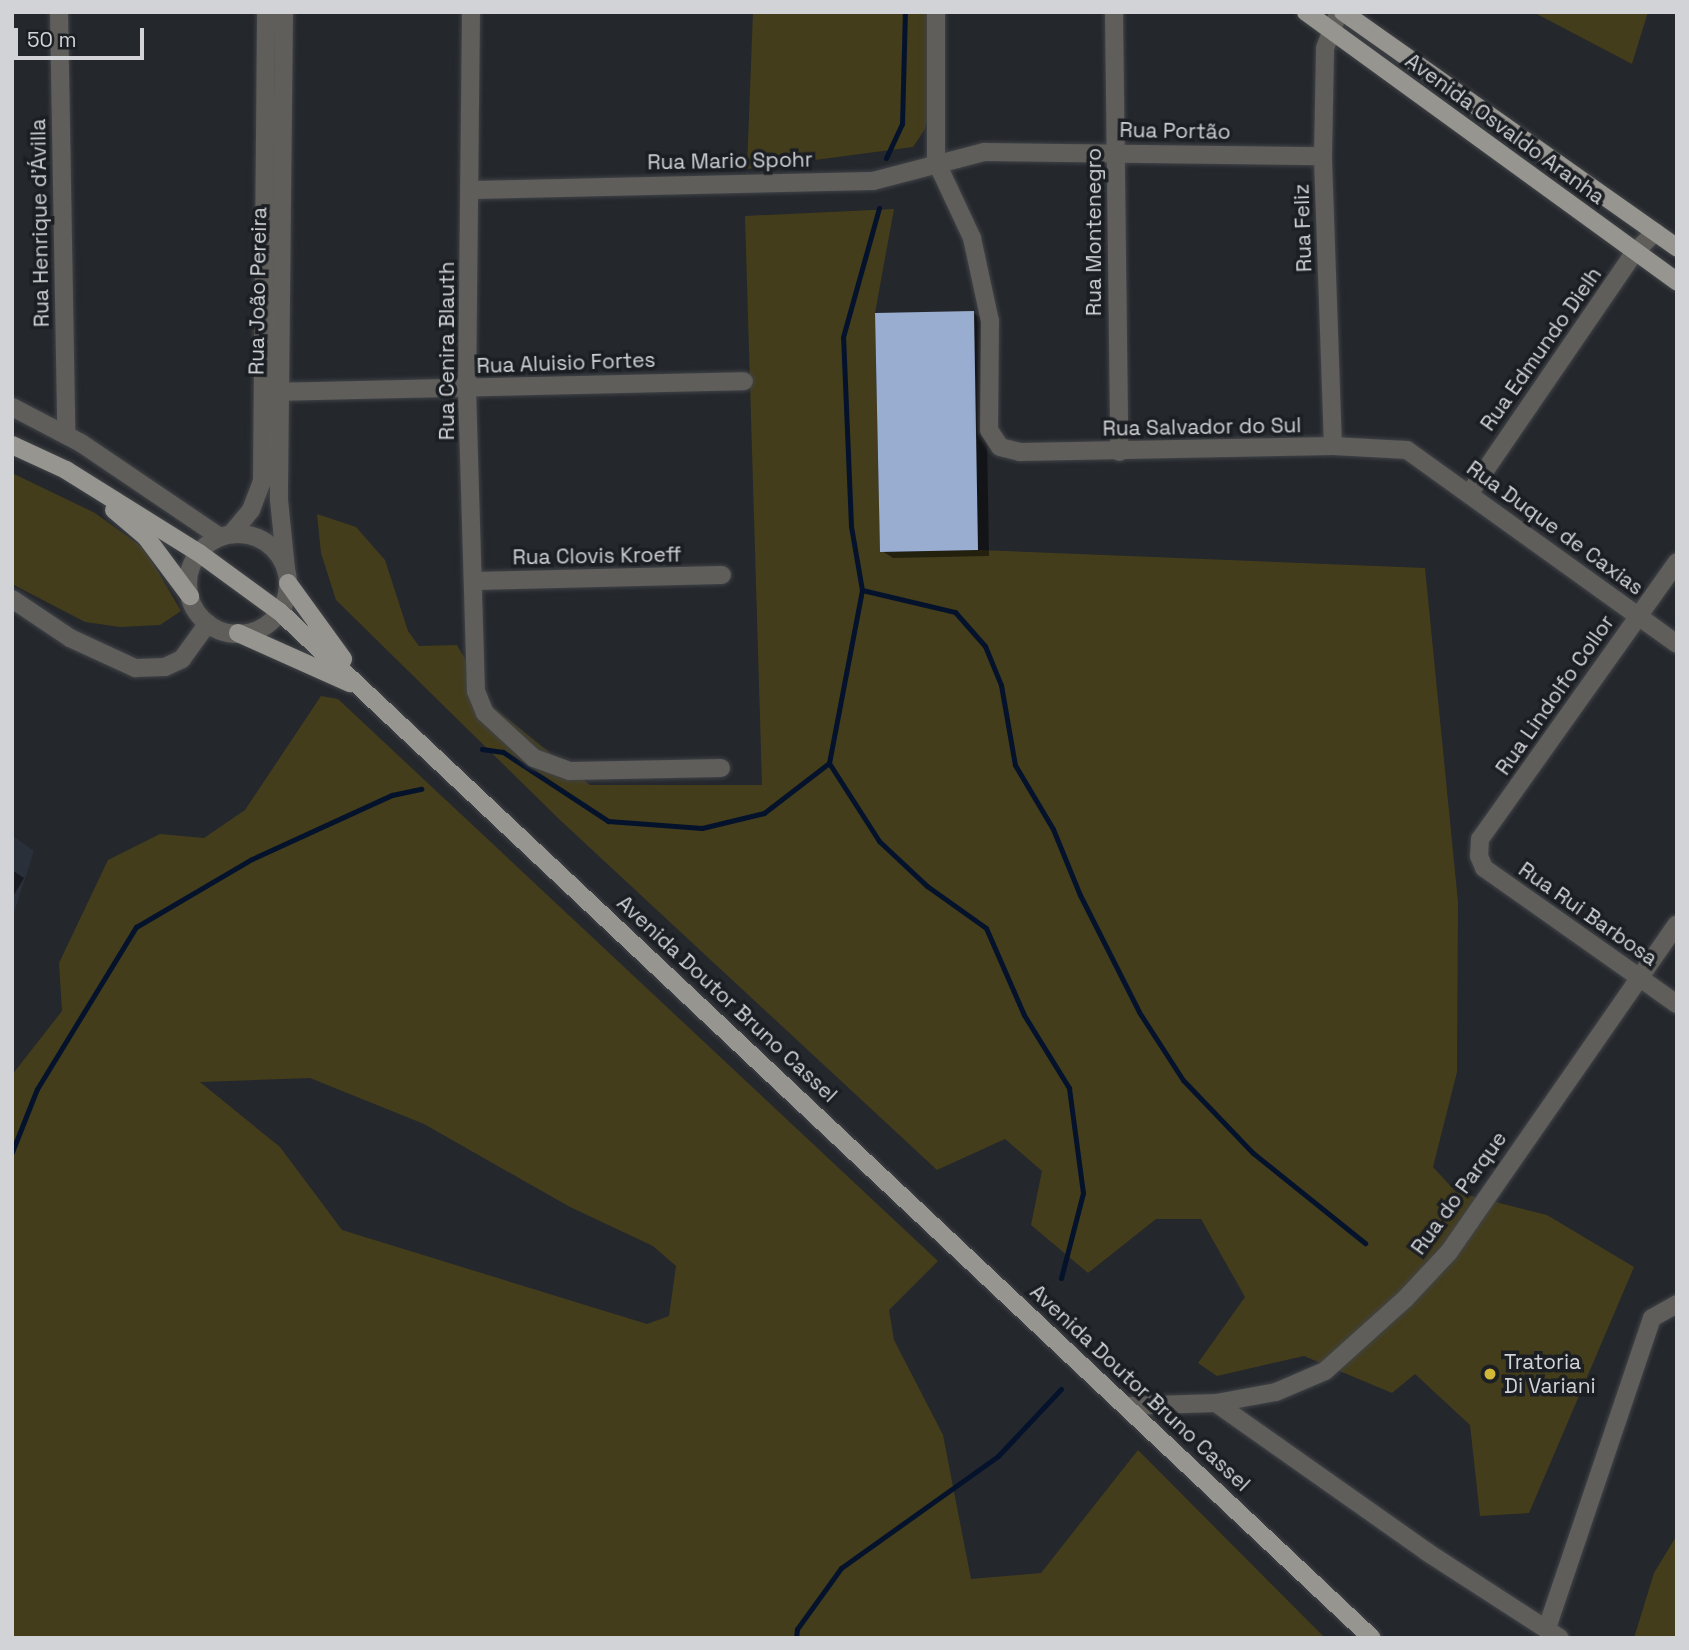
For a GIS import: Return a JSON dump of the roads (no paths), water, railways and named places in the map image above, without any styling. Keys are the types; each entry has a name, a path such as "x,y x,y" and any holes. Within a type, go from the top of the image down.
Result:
{"main road":[{"name":"Avenida Osvaldo Aranha","path":"1306,12 1677,282"},
{"name":"Avenida Osvaldo Aranha","path":"1341,12 1677,248"},
{"name":"Avenida Doutor Bruno Cassel","path":"12,445 66,470 200,553 280,612 1372,1638"},
{"path":"66,470 146,537 190,596"},
{"path":"287,576 366,691"},
{"path":"238,634 366,691"}],"street":[{"name":"Rua Henrique d'Ávilla","path":"59,12 66,433"},
{"name":"Rua João Pereira","path":"266,12 271,392 287,576"},
{"name":"Rua João Pereira","path":"200,553 226,535 260,492 271,392 284,12"},
{"name":"Rua Cenira Blauth","path":"471,12 472,190 467,389 476,691 485,713 534,758 569,771 721,768"},
{"path":"936,12 936,161"},
{"name":"Rua Montenegro","path":"1114,12 1118,452"},
{"name":"Rua Feliz","path":"1333,446 1323,156 1325,48 1329,29 1341,12"},
{"name":"Rua Mario Spohr","path":"472,190 873,181 936,161 984,152"},
{"name":"Rua Portão","path":"984,152 1323,156"},
{"name":"Rua Salvador do Sul","path":"936,161 972,238 990,321 989,430 1000,447 1020,452 1333,446 1407,450"},
{"name":"Rua Edmundo Dielh","path":"1468,494 1634,253 1655,232"},
{"name":"Rua Aluisio Fortes","path":"271,392 744,381"},
{"path":"12,407 66,433 226,535 255,536 275,549 287,576 280,612 255,631 238,634 208,623 190,596 189,579 200,553"},
{"name":"Rua Duque de Caxias","path":"1407,450 1677,644"},
{"name":"Rua Lindolfo Collor","path":"1479,856 1480,839 1677,562"},
{"name":"Rua Clovis Kroeff","path":"474,582 722,575"},
{"path":"12,599 70,638 135,668 165,667 182,659 208,623"},
{"name":"Rua Rui Barbosa","path":"1479,856 1484,868 1677,1004"},
{"name":"Rua do Parque","path":"1126,1406 1216,1403 1276,1392 1325,1371 1405,1299 1449,1252 1677,924"},
{"path":"1216,1403 1427,1552 1553,1633 1652,1318 1677,1304"}],"waterway":[{"path":"886,158 902,124 905,12"},
{"path":"482,749 503,752 608,821 702,828 764,813 829,763 862,590 851,526 843,337 879,208"},
{"path":"862,590 955,612 985,646 1001,685 1015,765 1053,829 1080,895 1139,1012 1183,1080 1253,1153 1365,1243"},
{"path":"829,763 879,841 927,886 986,928 1024,1015 1069,1088 1083,1193 1061,1278"},
{"path":"12,1152 37,1089 136,927 252,859 392,795 421,789"},
{"path":"796,1638 797,1629 841,1568 998,1456 1061,1389"}],"place":[{"name":"Tratoria Di Variani","path":"1490,1374"}]}
